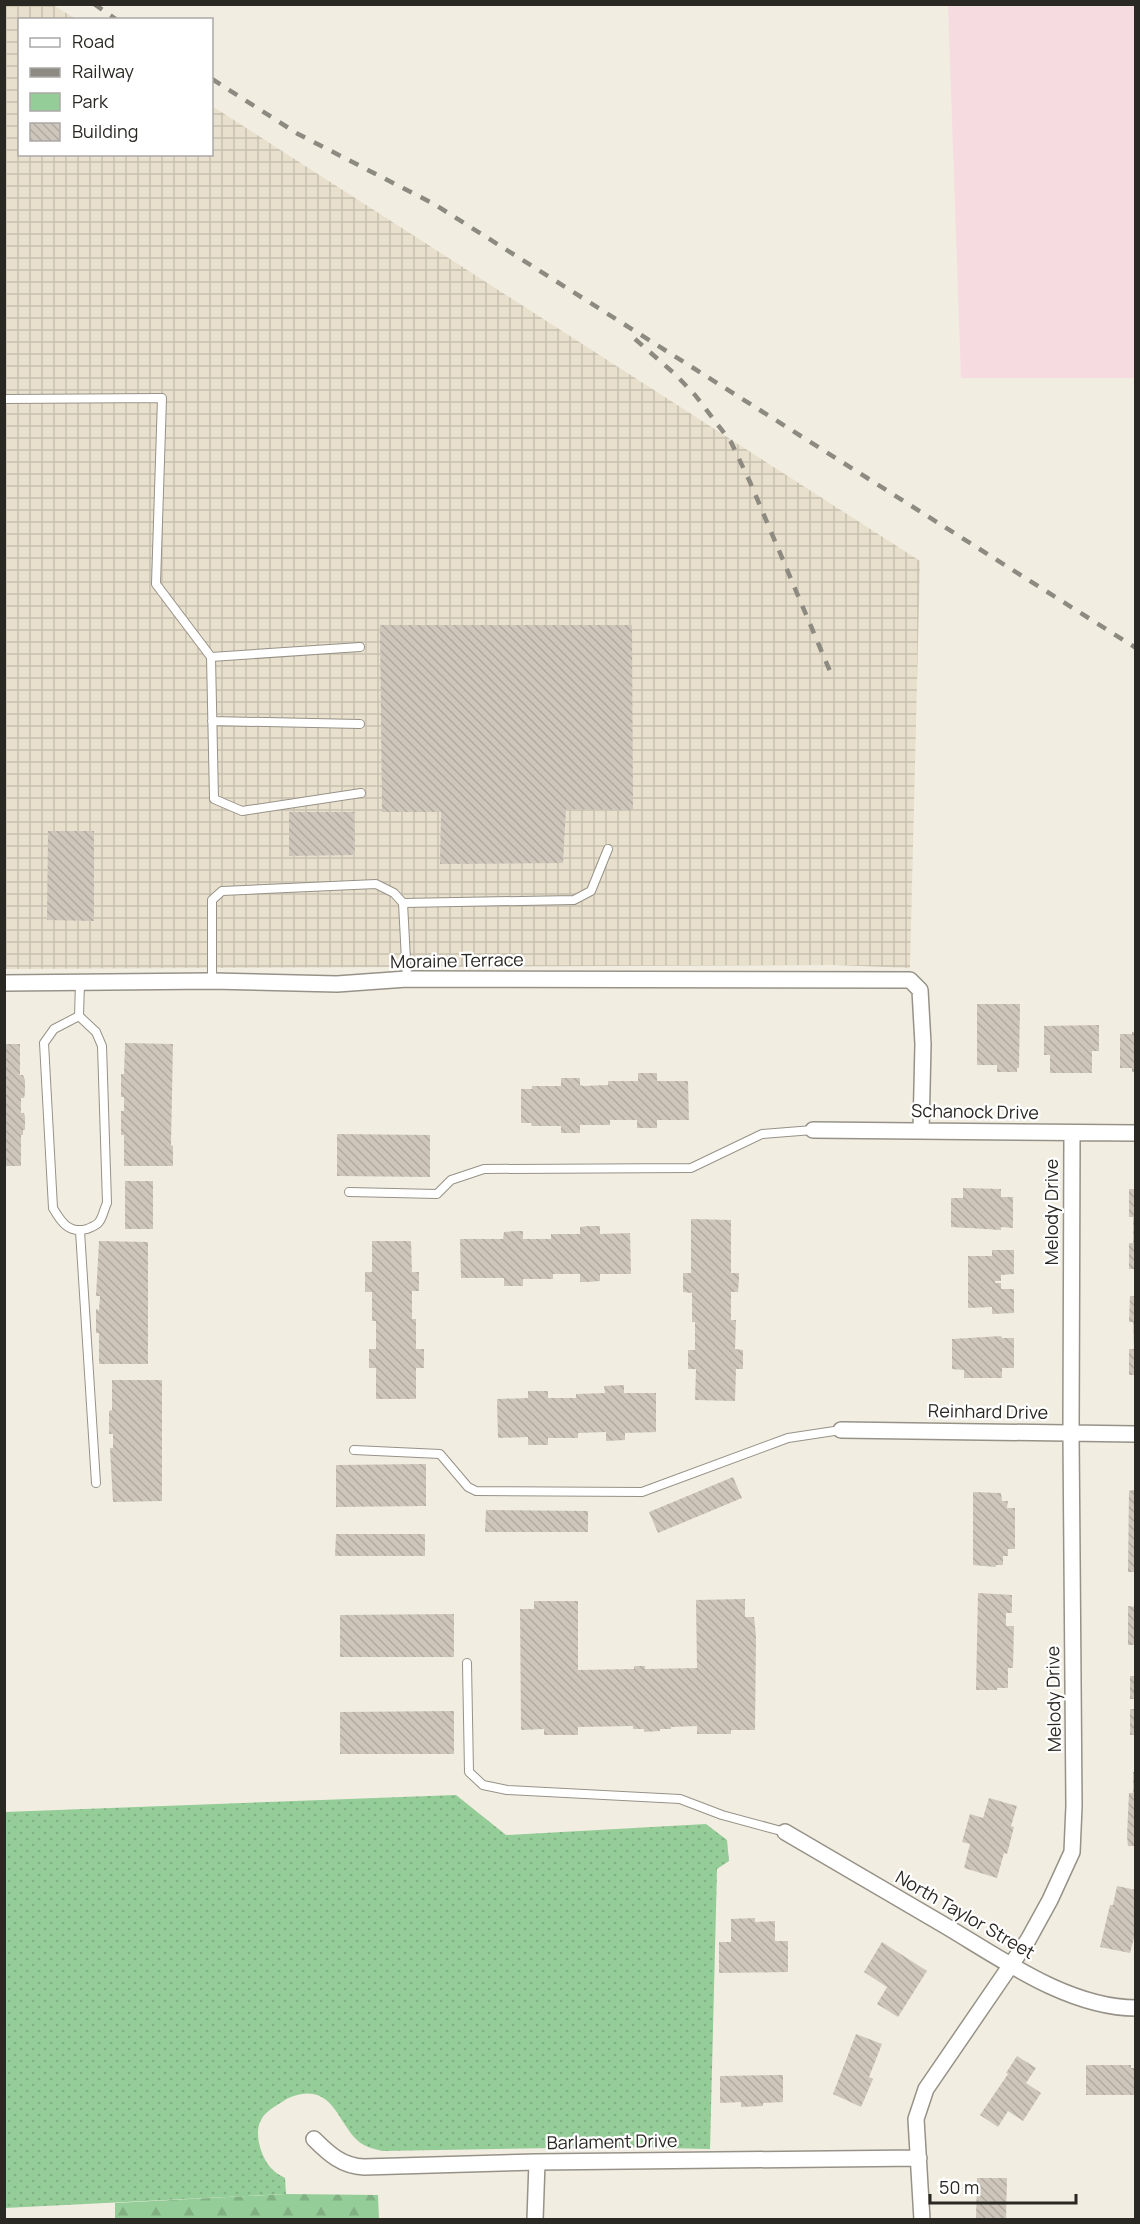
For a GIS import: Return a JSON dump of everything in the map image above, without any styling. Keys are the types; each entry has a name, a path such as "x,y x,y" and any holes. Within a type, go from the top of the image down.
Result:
{"street":[{"name":"Moraine Terrace","path":"4,982 212,981 337,984 407,979 910,980 920,990 921,1001 923,1044 921,1131"},
{"name":"Schanock Drive","path":"813,1130 1136,1133"},
{"name":"Melody Drive","path":"922,2220 916,2119 926,2089 1011,1964 1050,1900 1072,1852 1074,1806 1071,1433 1072,1134"},
{"name":"Reinhard Drive","path":"841,1430 1136,1434"},
{"name":"North Taylor Street","path":"785,1832 1039,1980 1086,1999 1119,2008 1136,2008"},
{"name":"Barlament Drive","path":"314,2139 328,2153 354,2167 537,2162 919,2158"},
{"path":"535,2220 537,2162"}],"lane":[{"path":"4,399 162,398 156,584 211,657 214,799 242,811 361,793"},
{"path":"211,657 360,647"},
{"path":"212,720 360,724"},
{"path":"404,903 574,900 591,891 608,849"},
{"path":"212,981 212,900 222,891 376,885 394,893 404,903 407,979"},
{"path":"79,1016 54,1029 44,1043 53,1208 61,1222 69,1229 80,1231 93,1227 99,1222 107,1203 102,1046 96,1032 79,1016 80,983"},
{"path":"349,1192 437,1194 451,1180 484,1169 691,1168 762,1134 813,1130"},
{"path":"80,1231 96,1483"},
{"path":"354,1450 440,1454 468,1487 476,1491 642,1492 788,1438 841,1430"},
{"path":"467,1663 469,1772 483,1785 507,1790 680,1798 722,1815 785,1832"}],"shaded area":[{"path":"4,5 53,5 74,18 18,18 18,156 213,156 213,107 920,561 910,968 835,965 5,969"},
{"path":"948,5 1135,5 1135,378 961,378"}],"green space":[{"path":"456,1795 506,1835 706,1824 727,1840 729,1861 717,1869 710,2149 617,2147 382,2151 366,2146 357,2140 329,2102 313,2094 305,2094 289,2098 273,2108 263,2117 259,2126 260,2147 270,2167 285,2178 286,2194 5,2208 5,1812"},
{"path":"286,2194 378,2195 379,2219 115,2219 115,2203"}],"building":[{"path":"380,625 632,625 633,810 566,809 563,863 440,864 441,812 382,812"},
{"path":"289,812 354,812 355,855 289,856"},
{"path":"48,831 94,831 94,921 47,920"},
{"path":"977,1004 1020,1004 1019,1068 1017,1072 997,1072 997,1065 977,1065"},
{"path":"1099,1025 1099,1051 1092,1051 1092,1073 1050,1073 1050,1055 1044,1055 1044,1026"},
{"path":"1136,1032 1136,1072 1132,1072 1132,1068 1120,1068 1120,1034 1132,1034"},
{"path":"125,1043 173,1044 171,1145 173,1146 173,1166 124,1166 121,1111 124,1111 124,1097 121,1097 121,1074 124,1074"},
{"path":"4,1044 20,1044 20,1075 23,1075 25,1080 24,1098 21,1098 21,1113 24,1113 25,1117 25,1130 21,1135 21,1166 4,1166"},
{"path":"638,1073 657,1073 657,1081 688,1081 689,1120 657,1120 657,1128 637,1128 637,1120 610,1120 610,1125 580,1125 580,1133 561,1133 561,1126 532,1126 531,1123 521,1123 521,1089 532,1089 532,1086 561,1086 561,1078 580,1078 580,1085 583,1086 608,1085 608,1081 638,1081"},
{"path":"337,1134 430,1135 430,1177 337,1176"},
{"path":"125,1181 153,1181 153,1229 125,1229"},
{"path":"963,1188 1001,1189 1001,1197 1013,1197 1013,1228 1001,1227 1001,1230 951,1227 951,1198 963,1198"},
{"path":"1129,1189 1136,1189 1136,1269 1129,1269 1129,1243 1133,1243 1133,1217 1129,1217"},
{"path":"691,1219 731,1220 731,1273 739,1273 739,1279 738,1292 731,1292 731,1320 736,1320 735,1349 743,1350 743,1369 736,1369 735,1401 695,1400 696,1369 688,1369 688,1350 695,1350 692,1293 683,1292 683,1273 691,1273"},
{"path":"600,1226 600,1234 630,1233 631,1274 600,1274 600,1281 580,1282 580,1274 553,1274 553,1279 523,1279 523,1286 504,1286 504,1278 461,1278 460,1239 503,1239 504,1232 523,1231 523,1239 551,1239 551,1234 580,1234 580,1227"},
{"path":"99,1241 148,1242 148,1364 99,1364 96,1309 99,1310 100,1296 96,1296"},
{"path":"372,1241 411,1241 412,1272 419,1272 419,1291 412,1291 412,1319 416,1319 416,1349 424,1349 424,1368 416,1368 416,1399 376,1399 376,1368 369,1368 369,1349 376,1349 376,1321 372,1321 372,1292 365,1292 365,1272 372,1272"},
{"path":"992,1250 1014,1250 1014,1274 1001,1275 1001,1281 995,1281 995,1283 1001,1283 1001,1289 1014,1289 1014,1313 992,1314 992,1307 968,1308 968,1256 992,1256"},
{"path":"1130,1296 1136,1296 1136,1348 1134,1348 1133,1322 1129,1322"},
{"path":"1001,1336 1002,1338 1014,1338 1014,1368 1002,1368 1002,1378 964,1378 964,1370 952,1369 952,1339"},
{"path":"1129,1349 1136,1349 1136,1375 1129,1375"},
{"path":"112,1380 162,1380 162,1501 113,1502 110,1448 113,1448 113,1434 109,1434"},
{"path":"624,1385 624,1393 656,1393 656,1432 625,1433 625,1440 606,1441 606,1432 578,1433 578,1438 548,1438 548,1445 528,1445 528,1437 498,1438 497,1399 528,1398 528,1391 548,1391 548,1398 576,1398 576,1394 605,1393 604,1386"},
{"path":"426,1464 426,1506 336,1507 336,1465"},
{"path":"733,1477 742,1498 658,1533 649,1512"},
{"path":"1136,1490 1136,1572 1128,1572 1129,1491"},
{"path":"973,1492 1001,1493 1002,1501 1008,1501 1007,1508 1015,1508 1015,1549 1008,1549 1008,1556 1003,1556 1003,1565 996,1565 996,1567 973,1565"},
{"path":"486,1510 588,1511 588,1532 485,1532"},
{"path":"336,1534 425,1534 425,1556 335,1556"},
{"path":"978,1593 1012,1595 1012,1613 1006,1613 1006,1626 1014,1626 1013,1668 1008,1668 1008,1688 976,1690"},
{"path":"745,1599 745,1617 754,1617 756,1636 755,1730 731,1730 731,1734 697,1734 697,1726 671,1727 671,1729 644,1732 644,1729 633,1729 633,1726 578,1727 578,1735 544,1735 544,1729 521,1730 520,1609 534,1609 534,1601 578,1601 578,1670 634,1669 634,1666 645,1666 645,1669 697,1668 696,1600"},
{"path":"1128,1606 1136,1607 1136,1645 1128,1645"},
{"path":"454,1614 454,1657 340,1657 340,1615"},
{"path":"1130,1676 1136,1676 1136,1699 1130,1699"},
{"path":"1130,1709 1136,1709 1136,1735 1130,1735"},
{"path":"454,1711 454,1754 340,1754 340,1712"},
{"path":"1133,1772 1136,1772 1136,1846 1128,1846 1129,1793 1133,1793"},
{"path":"989,1798 1017,1806 1007,1854 1004,1853 997,1878 964,1868 970,1844 962,1842 970,1814 983,1818"},
{"path":"1117,1886 1136,1890 1136,1930 1130,1953 1100,1947"},
{"path":"755,1918 755,1922 775,1921 775,1941 788,1941 788,1972 719,1973 719,1942 731,1942 731,1919"},
{"path":"882,1942 927,1971 898,2017 877,2004 887,1987 864,1972"},
{"path":"856,2034 882,2044 869,2077 873,2079 861,2107 833,2094"},
{"path":"1017,2056 1036,2068 1026,2083 1041,2093 1023,2121 1008,2111 998,2127 980,2115 1008,2074 1006,2073"},
{"path":"1086,2065 1131,2065 1131,2068 1136,2068 1136,2095 1086,2095"},
{"path":"783,2075 783,2102 741,2107 741,2102 720,2103 720,2076"},
{"path":"977,2178 1007,2178 1006,2220 976,2220"}],"railway":[{"path":"94,4 114,18"},
{"path":"213,80 298,134 434,204 1136,648"},
{"path":"635,339 695,395 731,442 832,676"}]}
